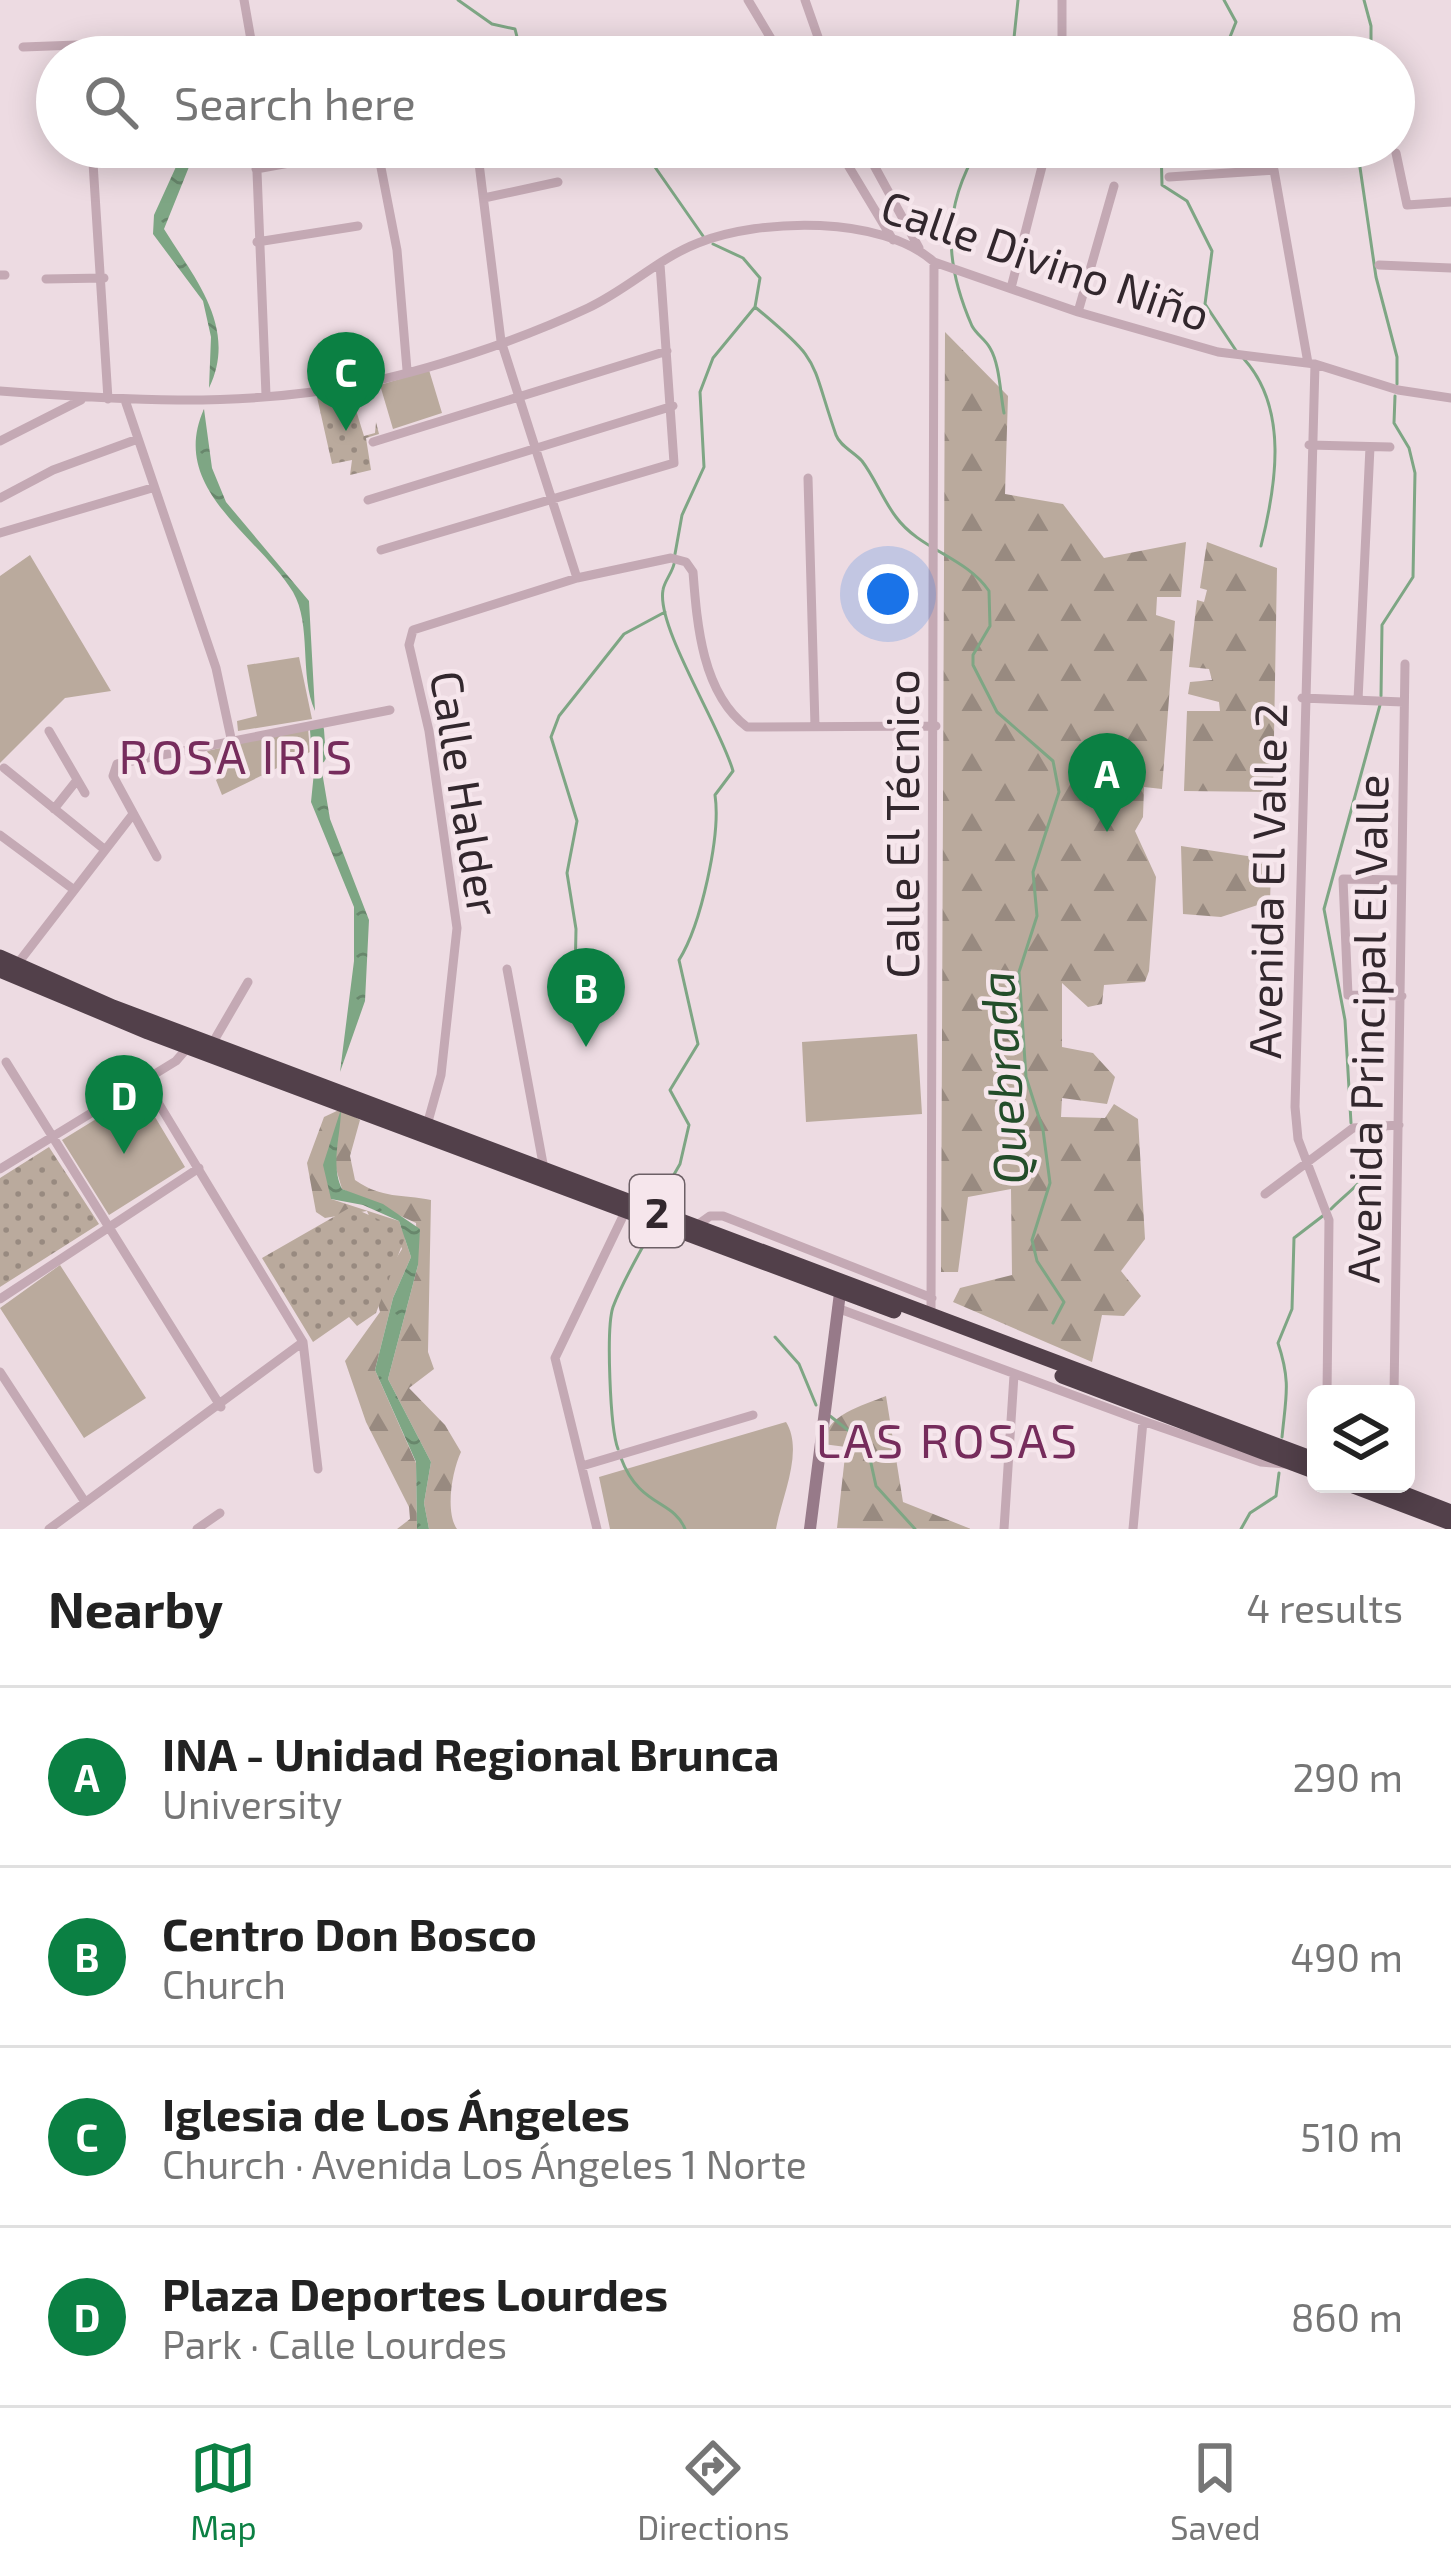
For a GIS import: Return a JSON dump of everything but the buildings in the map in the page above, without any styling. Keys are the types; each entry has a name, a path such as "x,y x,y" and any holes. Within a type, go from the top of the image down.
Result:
{"highway":[{"name":"2","path":"0,957 9,971 188,1047 696,1226 957,1332 1086,1393 1307,1469"},
{"name":"2","path":"9,971 233,1052 839,1301 932,1307 1307,1456"},
{"path":"811,1270 836,1283 839,1301"},
{"path":"932,1307 957,1332"},
{"path":"1394,1493 1442,1518"}],"street":[{"path":"244,0 250,36"},
{"path":"748,0 769,36"},
{"path":"806,0 818,36"},
{"path":"1062,0 1062,36"},
{"path":"23,47 36,47"},
{"path":"94,168 108,399"},
{"path":"266,395 256,170 267,168"},
{"path":"382,168 397,250 407,370"},
{"path":"480,168 501,341 577,578 662,557 686,562 692,572 700,643 736,717 760,730 936,726"},
{"path":"850,168 894,242"},
{"path":"875,168 919,248"},
{"path":"1011,288 1042,168"},
{"path":"1399,168 1407,205 1451,202"},
{"name":"Avenida El Valle 2","path":"1169,177 1274,170 1312,363 1295,1107 1298,1139 1327,1212 1327,1385"},
{"path":"484,199 557,182"},
{"path":"1078,312 1114,186"},
{"path":"257,242 358,226"},
{"name":"Calle Divino Niño","path":"0,391 125,400 356,386 592,307 697,243 753,229 844,226 919,248 934,262 1078,312 1218,352 1312,363 1398,390 1451,398"},
{"name":"Calle El Técnico","path":"932,1307 934,262"},
{"path":"381,550 674,463 660,265"},
{"path":"1379,265 1451,268"},
{"path":"46,278 104,278"},
{"path":"374,442 668,351"},
{"path":"0,441 86,397"},
{"path":"125,400 216,668 231,738"},
{"path":"368,500 673,406"},
{"path":"0,498 53,470 135,440"},
{"path":"1310,445 1390,448"},
{"path":"1358,700 1370,447"},
{"path":"808,478 815,726"},
{"path":"0,533 152,488"},
{"name":"Calle Halder","path":"426,1131 441,1076 457,928 429,730 409,636 412,630 577,578"},
{"name":"Avenida Principal El Valle","path":"1394,1385 1405,664"},
{"path":"1302,698 1403,703"},
{"path":"157,857 113,776 117,764 390,710"},
{"path":"50,731 85,794"},
{"path":"4,768 104,849"},
{"path":"54,809 77,780"},
{"path":"9,971 133,814"},
{"path":"0,835 73,890"},
{"path":"1401,880 1342,879 1348,994 1402,996"},
{"path":"507,968 544,1169"},
{"path":"212,1044 248,982"},
{"path":"165,1026 188,1047 233,1052"},
{"path":"0,1168 145,1081 188,1047"},
{"path":"6,1062 221,1407"},
{"path":"145,1081 303,1342 318,1469"},
{"path":"1265,1194 1354,1128 1399,1125"},
{"path":"0,1299 199,1168"},
{"path":"597,1529 555,1358 625,1212"},
{"path":"696,1226 710,1216 723,1216 932,1307"},
{"path":"810,1529 839,1301 1014,1375 1086,1393 1143,1421 1261,1462 1292,1464"},
{"path":"49,1529 221,1407 303,1342"},
{"path":"0,1372 86,1502"},
{"path":"1004,1529 1014,1375"},
{"path":"582,1466 753,1415"},
{"path":"1133,1529 1143,1421"},
{"path":"197,1529 220,1513"}],"green space":[{"path":"945,332 1008,396 1005,494 1063,504 1104,558 1186,542 1181,597 1157,597 1156,615 1175,621 1162,789 1144,787 1143,817 1135,831 1156,877 1149,971 1145,982 1104,985 1102,1004 1088,1007 1062,983 1062,1047 1093,1053 1115,1077 1107,1104 1062,1098 1061,1117 1105,1118 1114,1104 1138,1119 1145,1239 1121,1271 1141,1296 1124,1316 1102,1315 1092,1362 953,1302 960,1288 1012,1275 1011,1189 968,1197 958,1272 941,1272"},
{"path":"429,370 442,413 393,429 380,385"},
{"path":"380,385 366,392 369,402 355,407 364,436 375,433 376,422 379,434 366,438 371,470 350,475 352,460 332,464 317,397"},
{"path":"1207,542 1277,568 1273,792 1184,791 1187,711 1220,711 1219,702 1188,694 1190,682 1212,680 1209,669 1189,667 1197,600 1204,602 1207,590 1200,588"},
{"path":"30,555 111,691 65,698 0,763 0,576"},
{"path":"299,657 312,719 238,731 237,721 257,716 247,665"},
{"path":"308,728 310,752 222,795 216,780 221,776 207,751"},
{"path":"1181,846 1254,857 1271,872 1270,901 1221,917 1183,914"},
{"path":"917,1034 922,1114 806,1122 802,1042"},
{"path":"140,1092 185,1167 109,1215 62,1140"},
{"path":"341,1109 360,1120 350,1156 355,1180 383,1193 431,1200 428,1352 434,1369 409,1388 445,1425 461,1452 451,1491 457,1529 429,1529 424,1503 431,1462 388,1379 418,1265 416,1223 342,1189 335,1165 341,1113 331,1199 399,1221 411,1257 393,1298 375,1370 416,1463 417,1529 397,1529 410,1519 409,1507 366,1422 345,1361 380,1312 375,1292 402,1249 396,1234 373,1225 367,1211 325,1218 316,1212 307,1163 324,1117"},
{"path":"49,1147 99,1224 0,1287 0,1178"},
{"path":"351,1207 407,1232 376,1313 357,1326 349,1317 313,1342 262,1258"},
{"path":"60,1265 146,1398 84,1438 0,1308"},
{"path":"886,1396 903,1502 971,1529 837,1528 846,1447 823,1444 826,1434 847,1412"},
{"path":"786,1422 792,1460 776,1529 610,1529 599,1477"}],"water":[{"path":"175,168 189,168 164,229 200,285 216,325 217,366 209,388 211,337 203,301 153,234 154,215"},
{"path":"204,409 212,468 226,502 309,601 315,711 307,682 302,619 293,592 222,509 198,463 196,437"},
{"path":"317,742 330,819 369,920 365,1001 340,1072 354,961 354,907 311,802"},
{"path":"341,1109 336,1160 342,1189 383,1204 420,1229 418,1265 388,1379 431,1462 424,1503 429,1529 417,1529 416,1462 375,1370 393,1298 411,1257 399,1221 363,1205 331,1199 323,1165"}],"waterway":[{"path":"458,0 492,24 515,29 517,36"},
{"name":"Quebrada","path":"1014,36 1018,0"},
{"name":"Quebrada","path":"1224,0 1236,22 1230,36"},
{"path":"1364,0 1371,36"},
{"path":"656,168 703,236"},
{"name":"Quebrada","path":"968,168 953,214 952,257 972,326 993,355 1004,413"},
{"name":"Quebrada","path":"1162,168 1162,185 1187,201 1212,251 1205,304 1237,352"},
{"path":"1360,168 1376,277 1397,357 1397,384"},
{"path":"675,554 682,515 704,467 700,392 713,358 755,307 760,278 743,258 713,244"},
{"name":"Quebrada","path":"755,307 811,363 838,439 862,461 896,517 989,591 990,626 973,655 973,665 997,712 1053,761 1059,792 1033,872 1037,916 1019,972 1026,1077 1043,1130 1050,1183 1032,1240 1037,1261 1064,1302 1053,1323"},
{"name":"Quebrada","path":"1244,359 1268,401 1273,424 1274,474 1261,546"},
{"path":"1381,696 1382,625 1413,577 1415,473 1409,448 1394,423 1395,396"},
{"name":"Quebrada","path":"660,1199 680,1164 689,1125 670,1090 698,1044 679,960 708,879 715,795 733,771 669,628 663,590 674,564"},
{"name":"Quebrada","path":"575,979 576,929 567,873 577,821 551,737 559,716 624,634 665,612"},
{"path":"1351,1123 1345,1020 1324,909 1380,705"},
{"path":"317,730 319,757"},
{"path":"1331,1209 1366,1175 1377,1156 1374,1135 1359,1132"},
{"path":"1282,1437 1286,1379 1278,1343 1292,1309 1294,1238 1324,1215"},
{"path":"618,1449 611,1400 611,1318 621,1287 652,1229"},
{"path":"775,1337 799,1364 816,1405"},
{"path":"830,1416 867,1445 876,1486 915,1529"},
{"path":"621,1458 637,1486 673,1513 685,1529"},
{"path":"1241,1529 1250,1513 1276,1496 1279,1473"}],"place":[{"name":"Iglesia de Los Ángeles","path":"346,431"},
{"name":"INA - Unidad Regional Brunca","path":"1107,832"},
{"name":"Centro Don Bosco","path":"586,1047"},
{"name":"Plaza Deportes Lourdes","path":"124,1154"}],"district":[{"name":"ROSA IRIS","path":"237,755"},
{"name":"LAS ROSAS","path":"948,1439"}]}
